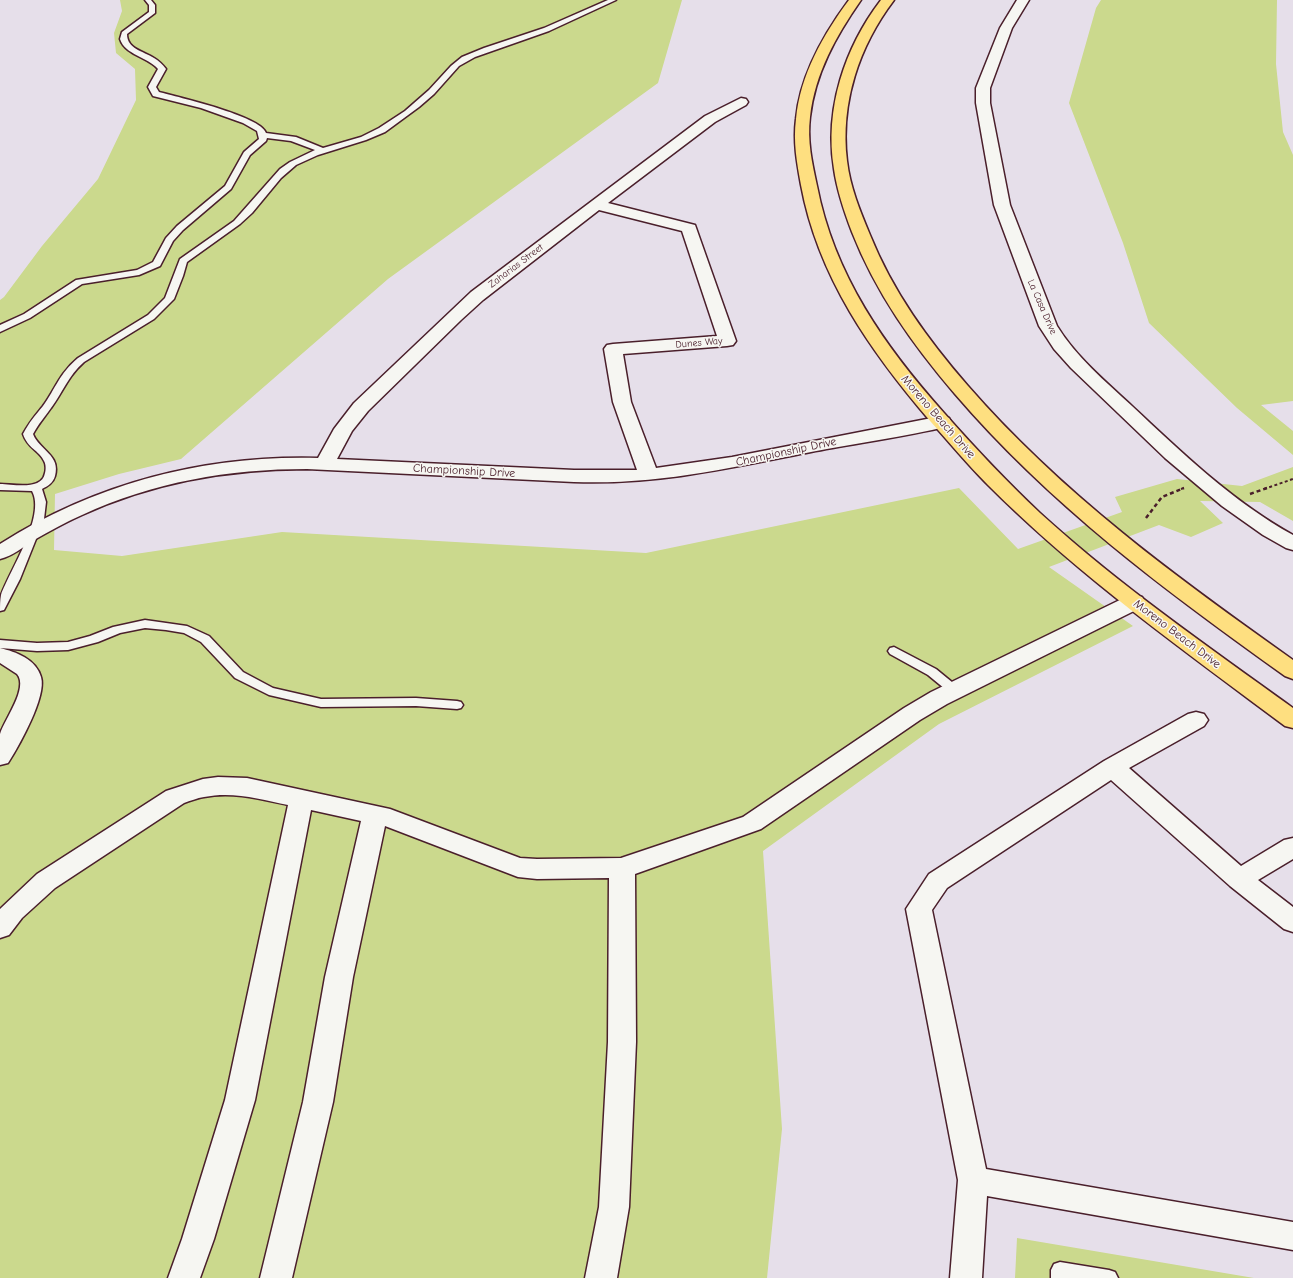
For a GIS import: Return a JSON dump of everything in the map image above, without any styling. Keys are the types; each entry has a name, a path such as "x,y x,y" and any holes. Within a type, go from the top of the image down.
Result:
{"main road":[{"name":"Moreno Beach Drive","path":"855,0 829,37 816,67 806,102 802,138 808,187 815,218 827,252 844,290 875,340 921,401 1008,494 1134,602 1293,720"},
{"path":"888,0 861,40 848,71 840,104 839,152 846,192 868,252 884,286 918,337 983,416 1054,486 1107,532 1293,671"},
{"path":"942,422 983,416"}],"street":[{"name":"La Casa Drive","path":"1023,0 1006,28 983,88 982,103 1002,205 1048,326 1060,345 1077,364 1172,454 1229,502 1270,531 1293,544"},
{"name":"Zaharias Street","path":"325,464 343,429 362,407 477,296 710,119 741,102"},
{"name":"Dunes Way","path":"596,205 689,228 727,341 613,349 622,402 649,475"},
{"name":"Championship Drive","path":"0,553 36,530 104,498 165,479 246,465 325,464 574,477 649,475 718,466 842,440 942,422"},
{"path":"0,928 13,911 46,881 175,797 203,788 218,786 247,787 390,818 518,867 537,869 622,868 752,822 912,714 954,690 1134,602"},
{"path":"0,655 12,659 23,667 30,676 31,688 27,702 0,757"},
{"path":"966,1278 973,1180 919,909 938,881 1112,767 1196,720"},
{"path":"1112,767 1239,879 1293,922"},
{"path":"184,1278 198,1239 240,1100 300,805 304,799"},
{"path":"276,1278 318,1102 338,977 375,815"},
{"path":"1239,879 1293,847"},
{"path":"601,1278 614,1207 622,1042 622,868"},
{"path":"973,1180 1293,1236"}],"lane":[{"path":"0,329 27,316 79,282 94,278 139,272 157,264 173,236 228,187 241,162 263,139 261,130 255,125 235,116 153,92 152,87 162,69 151,58 135,50 125,43 123,39 124,33 152,13 152,5 148,0"},
{"path":"0,487 36,487 45,484 50,475 51,465 48,458 30,443 28,434 35,420 47,407 64,378 81,360 151,317 169,299 179,276 183,261 229,229 244,216 283,171 301,159 321,150 375,134 391,125 437,87 463,60 480,50 524,38 572,20 613,0"},
{"path":"263,135 294,139 321,150"},
{"path":"0,607 36,530 41,504 39,491 36,487"},
{"path":"0,644 37,647 68,646 94,639 117,630 145,624 166,626 187,630 205,639 239,675 269,691 321,703 416,702 457,705"},
{"path":"894,651 932,672 954,690"},
{"path":"1060,1278 1060,1270 1109,1278"}],"green space":[{"path":"120,0 682,0 658,83 388,279 181,459 119,474 55,494 54,550 122,556 282,532 646,553 959,488 1018,549 1122,512 1115,497 1177,479 1242,486 1293,467 1293,521 1260,502 1200,501 1223,523 1191,537 1159,525 1049,567 1133,626 939,724 763,851 782,1129 767,1278 0,1278 0,300 4,297 42,246 98,179 136,100 135,69 116,53 114,33 122,11"},
{"path":"1101,0 1277,0 1276,64 1283,132 1293,155 1293,401 1261,405 1293,431 1293,455 1237,408 1149,323 1123,243 1069,103 1096,8"},
{"path":"1017,1238 1254,1278 1015,1278"}]}
